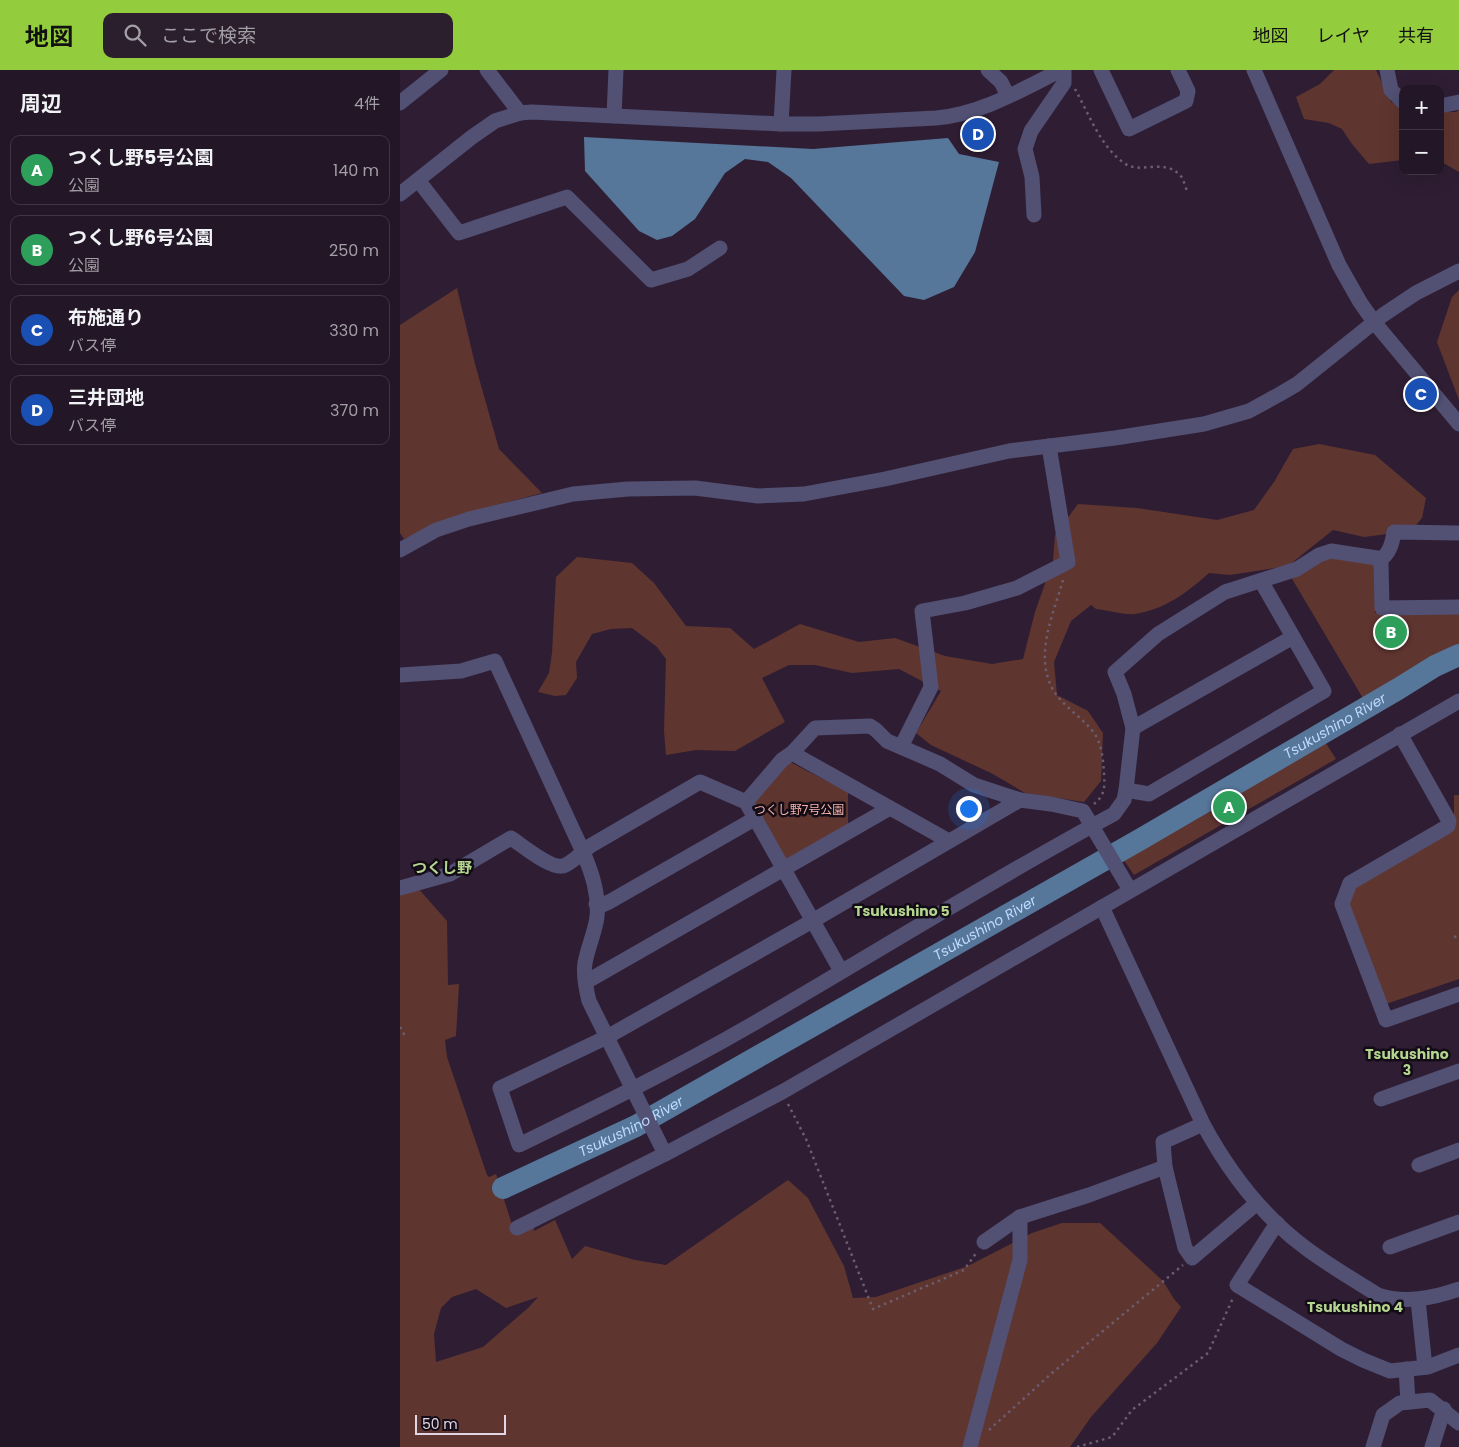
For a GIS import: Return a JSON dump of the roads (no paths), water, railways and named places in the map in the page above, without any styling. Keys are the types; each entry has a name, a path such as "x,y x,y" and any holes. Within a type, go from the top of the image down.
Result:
{"street":[{"path":"400,103 441,70"},
{"path":"487,70 520,113"},
{"path":"614,116 616,70"},
{"path":"781,124 784,70"},
{"path":"988,70 1001,82 1008,96"},
{"path":"400,194 495,121 520,113 532,112 781,124 819,124 951,116 974,111 1063,70 1064,83 1031,131 1025,149 1032,177 1034,215"},
{"path":"1101,70 1129,129 1186,102 1188,91 1178,70"},
{"path":"1254,70 1339,265 1374,322 1459,424"},
{"path":"1387,70 1391,90 1399,98"},
{"path":"1444,105 1459,102"},
{"path":"418,180 458,233 566,197 651,280 688,269 720,248"},
{"path":"400,550 436,530 470,519 573,494 620,490 695,488 758,496 804,494 1009,451 1115,438 1204,424 1248,411 1297,384 1374,322 1416,293 1459,271"},
{"path":"901,747 931,687 922,611 965,603 1017,588 1068,562 1049,446"},
{"path":"1379,561 1387,556 1394,532 1459,533"},
{"path":"1020,800 814,920 607,1037 500,1088 519,1145 633,1090 750,1025 1114,814 1124,800 1133,728 1124,694 1115,672 1158,634 1225,592 1297,569 1331,550 1377,558 1381,563 1382,608 1459,607"},
{"path":"1126,790 1149,794 1324,691 1261,581"},
{"path":"1133,728 1293,637"},
{"path":"400,675 461,671 495,661 583,852 595,884 597,917 584,965 590,1001 665,1154"},
{"path":"517,1228 665,1154 782,1092 1459,701"},
{"path":"746,802 782,760 792,753 815,728 870,726 887,741 940,764 974,785 1020,800 1083,811 1130,890"},
{"path":"1400,734 1449,821 1448,826 1350,882 1342,904 1386,1020 1459,994"},
{"path":"792,753 949,841"},
{"path":"400,888 450,874 511,838 553,866 563,866 590,846 700,782 746,802 785,868 841,971"},
{"path":"586,982 890,808"},
{"path":"596,904 602,905 609,902 756,818"},
{"path":"1102,908 1203,1124 1236,1178 1258,1203 1306,1249 1387,1298 1418,1300 1459,1289"},
{"path":"1381,1099 1459,1071"},
{"path":"1203,1124 1163,1142 1165,1167 1185,1248 1192,1258 1258,1203"},
{"path":"1419,1165 1459,1150"},
{"path":"984,1242 1020,1218 1165,1167"},
{"path":"970,1447 1020,1260 1020,1218"},
{"path":"1390,1247 1459,1222"},
{"path":"1277,1223 1237,1285 1341,1349 1390,1371 1426,1367 1459,1355"},
{"path":"1418,1300 1426,1367"},
{"path":"1406,1369 1408,1402"},
{"path":"1372,1447 1383,1415 1400,1403 1430,1400 1459,1422"},
{"path":"1432,1447 1444,1409"}],"water":[{"path":"584,137 813,149 948,138 959,154 999,162 975,252 954,287 924,300 904,296 791,178 768,162 745,159 725,173 695,219 672,236 657,240 639,231 585,171"}],"waterway":[{"name":"Tsukushino River","path":"503,1188 636,1126 1141,839 1435,666 1459,655"}],"place":[{"name":"三井団地","path":"978,134"},
{"name":"布施通り","path":"1421,394"},
{"name":"つくし野6号公園","path":"1391,632"},
{"name":"つくし野5号公園","path":"1229,807"}],"district":[{"name":"つくし野","path":"442,867"},
{"name":"Tsukushino 5","path":"902,911"},
{"name":"Tsukushino 3","path":"1407,1062"},
{"name":"Tsukushino 4","path":"1355,1307"}],"park label":[{"name":"つくし野7号公園","path":"799,809"}]}
